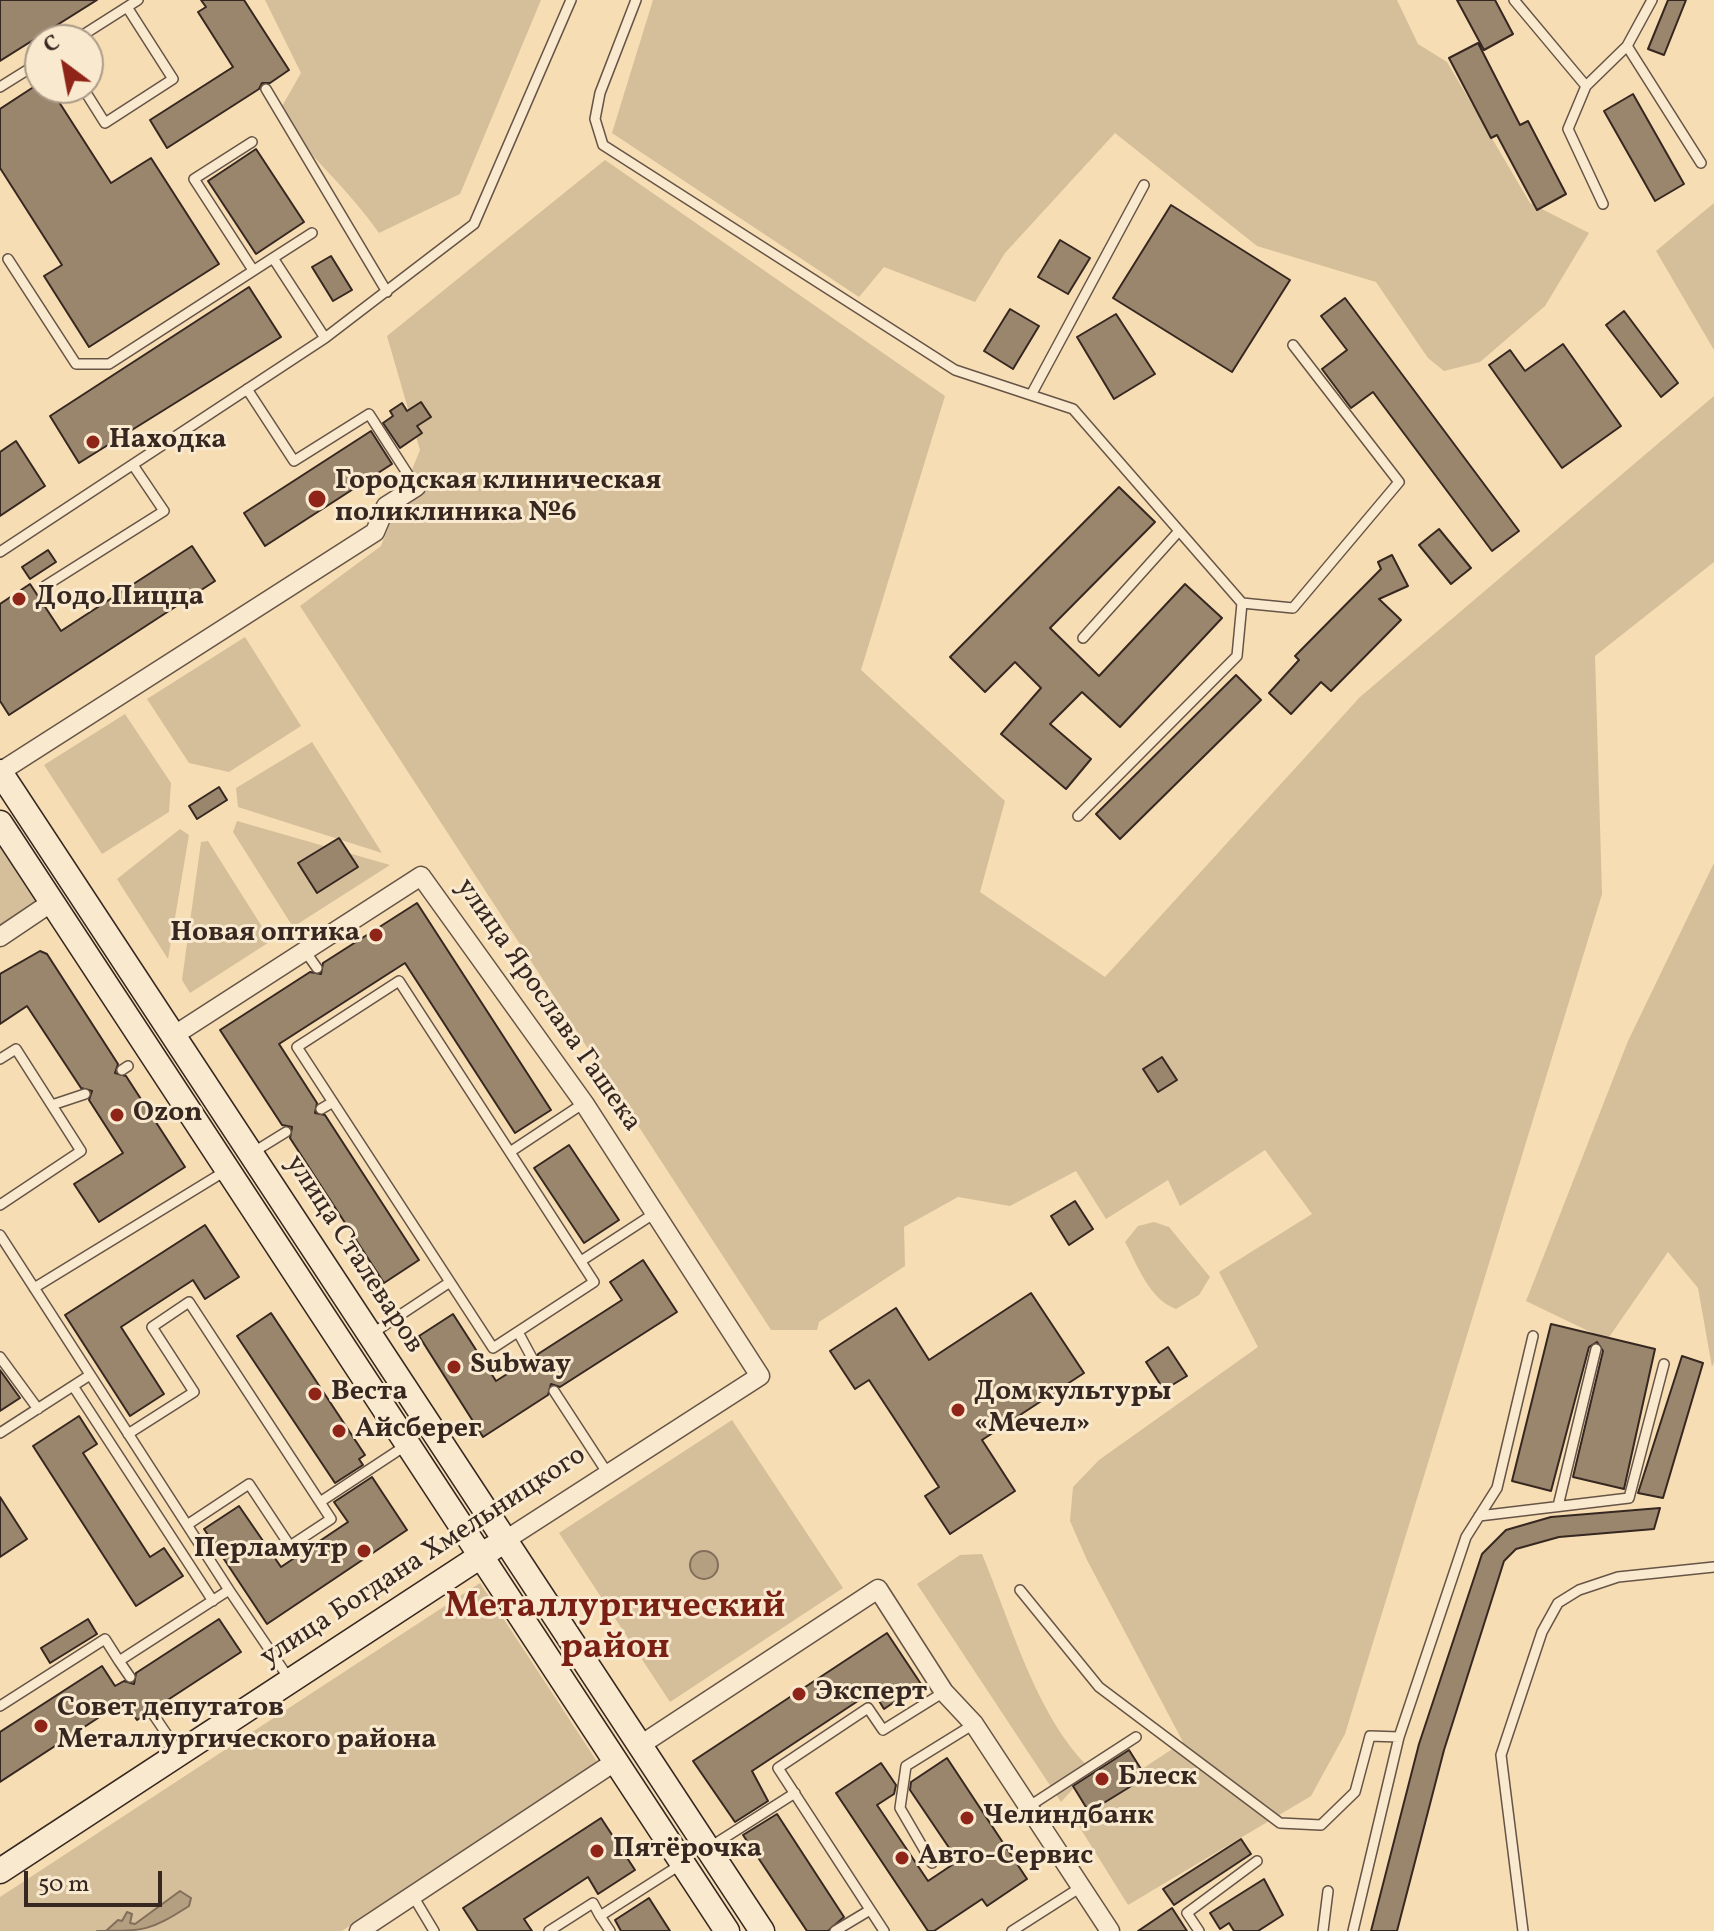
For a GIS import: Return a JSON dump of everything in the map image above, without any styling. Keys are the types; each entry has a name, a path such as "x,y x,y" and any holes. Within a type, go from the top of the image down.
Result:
{"main road":[{"name":"улица Сталеваров","path":"0,772 762,1931"},
{"name":"улица Сталеваров","path":"0,823 727,1931"},
{"name":"улица Богдана Хмельницкого","path":"0,1871 504,1541"},
{"path":"616,1761 639,1746"}],"street":[{"path":"0,772 375,532 386,506 416,487"},
{"name":"улица Ярослава Гашека","path":"173,1036 421,876 584,1103 760,1376"},
{"path":"0,937 52,902"},
{"name":"улица Богдана Хмельницкого","path":"504,1541 760,1376"},
{"path":"639,1746 878,1589 944,1692 974,1724 1110,1931"},
{"path":"359,1931 616,1761"}],"lane":[{"path":"100,24 138,0"},
{"path":"0,552 325,338 474,224 571,0"},
{"path":"636,0 600,93 595,119 603,145 955,370 1073,409 1242,603 1293,608 1399,482 1293,345"},
{"path":"1514,0 1586,86"},
{"path":"1603,204 1568,129 1586,86 1627,46 1652,0"},
{"path":"93,104 105,123 173,79 127,7"},
{"path":"1627,46 1701,163"},
{"path":"0,87 24,72"},
{"path":"266,89 387,292"},
{"path":"252,142 194,179 253,270"},
{"path":"1031,395 1144,185"},
{"path":"8,259 76,364 109,364 312,233"},
{"path":"273,258 325,338"},
{"path":"247,389 294,461 369,414 416,487"},
{"path":"45,586 164,511 133,465"},
{"path":"1083,638 1179,531"},
{"path":"1078,816 1237,656 1242,603"},
{"path":"305,951 317,968"},
{"path":"399,981 594,1282 493,1348 333,1102 297,1047 399,981"},
{"path":"341,1004 348,1014"},
{"path":"0,1059 16,1049 81,1151 0,1205"},
{"path":"52,1105 85,1094"},
{"path":"321,1109 333,1102"},
{"path":"510,1152 584,1103"},
{"path":"251,1154 286,1132"},
{"path":"34,1288 227,1170"},
{"path":"581,1261 656,1212"},
{"path":"0,1235 290,1681"},
{"path":"369,1335 450,1282"},
{"path":"128,1434 194,1392 152,1327 189,1302 331,1519 290,1546 249,1484 187,1525"},
{"path":"518,1332 532,1358"},
{"path":"1353,1931 1399,1737 1466,1537 1497,1488 1533,1336"},
{"path":"1558,1506 1596,1349"},
{"path":"0,1357 38,1409"},
{"path":"1479,1516 1629,1498 1664,1364"},
{"path":"0,1433 90,1375"},
{"path":"73,1386 213,1601"},
{"path":"554,1391 608,1474"},
{"path":"320,1502 408,1444"},
{"path":"1523,1931 1501,1755 1542,1632 1558,1603 1579,1590 1618,1577 1714,1567"},
{"path":"119,1661 229,1590"},
{"path":"1020,1590 1099,1687 1280,1823 1321,1825 1355,1792 1370,1736 1399,1737"},
{"path":"0,1706 105,1639 130,1677"},
{"path":"884,1931 778,1768 868,1708 883,1730 944,1692"},
{"path":"151,1711 179,1753"},
{"path":"932,1863 900,1808 906,1766 974,1724"},
{"path":"1028,1807 1136,1737"},
{"path":"707,1848 795,1793"},
{"path":"1199,1931 1187,1913 1257,1861"},
{"path":"600,1916 683,1863"},
{"path":"1014,1931 1081,1887"},
{"path":"1323,1931 1328,1891"},
{"path":"413,1896 434,1931"},
{"path":"549,1931 593,1903 610,1931"},
{"path":"835,1931 870,1910"}],"shaded area":[{"path":"265,0 541,0 460,194 379,233 277,115 301,73"},
{"path":"653,0 1397,0 1418,44 1447,62 1530,203 1589,233 1545,306 1480,362 1444,371 1428,358 1376,282 1257,246 1115,133 1005,253 975,302 884,267 859,297 612,133"},
{"path":"605,160 945,396 861,670 1005,801 980,892 1105,977 1360,697 1714,396 1714,562 1595,656 1602,894 1345,1734 1311,1796 1128,1905 1072,1815 1183,1742 1087,1560 1070,1521 1073,1487 1099,1460 1258,1347 1219,1272 1312,1214 1265,1150 1180,1206 1168,1180 1106,1219 1076,1171 1010,1206 958,1197 904,1227 905,1266 819,1322 817,1330 771,1330 300,606 381,546 420,450 387,336"},
{"path":"1714,203 1714,350 1656,251"},
{"path":"245,637 301,726 229,772 189,763 147,699"},
{"path":"125,714 171,783 169,812 102,854 44,765"},
{"path":"312,742 382,853 238,807 236,788"},
{"path":"237,821 390,865 293,927 233,832"},
{"path":"180,829 189,835 168,959 117,879"},
{"path":"208,841 271,941 190,993 182,980 201,842"},
{"path":"0,845 38,902 0,927"},
{"path":"1714,863 1712,1367 1698,1288 1668,1252 1607,1340 1526,1301 1628,1041"},
{"path":"1154,1222 1169,1227 1210,1277 1199,1295 1176,1309 1151,1290 1125,1242 1138,1226"},
{"path":"732,1420 843,1588 670,1702 559,1533"},
{"path":"704,1551 714,1555 718,1565 714,1575 704,1579 694,1575 690,1565 694,1555"},
{"path":"982,1554 1041,1698 1072,1749 1091,1769 1061,1802 917,1584 960,1555"},
{"path":"480,1583 598,1763 342,1931 0,1931 0,1897"},
{"path":"180,1891 191,1898 189,1906 155,1925 137,1930 106,1931 118,1920 122,1921 127,1912 132,1914 130,1923 135,1924"}],"building":[{"path":"0,0 97,0 59,24 24,24 24,46 0,61"},
{"path":"201,0 244,0 289,70 270,83 262,83 259,89 167,148 150,120 233,67 198,12 206,7"},
{"path":"1457,0 1495,0 1513,34 1484,50"},
{"path":"1668,0 1686,0 1664,55 1648,49"},
{"path":"1478,43 1520,125 1528,121 1566,194 1537,210 1497,135 1491,138 1449,58"},
{"path":"24,93 24,104 60,104 111,183 151,158 219,264 89,347 44,276 62,265 0,168 0,109"},
{"path":"1633,94 1684,184 1655,201 1604,111"},
{"path":"256,149 304,222 256,254 208,181"},
{"path":"1171,205 1290,280 1232,372 1113,298"},
{"path":"1060,240 1090,258 1068,294 1038,277"},
{"path":"331,256 352,290 333,301 312,267"},
{"path":"249,287 281,337 79,463 50,416"},
{"path":"1345,298 1519,531 1492,551 1373,392 1351,408 1322,369 1347,350 1321,316"},
{"path":"1010,309 1039,326 1013,369 984,351"},
{"path":"1624,311 1678,383 1661,397 1606,325"},
{"path":"1116,314 1155,374 1114,399 1077,337"},
{"path":"1563,344 1621,426 1562,468 1489,365 1510,350 1525,371"},
{"path":"421,402 431,417 417,426 422,433 400,448 383,423 393,416 390,411 402,403 407,411"},
{"path":"371,431 392,464 265,546 244,513"},
{"path":"16,441 45,486 0,516 0,452"},
{"path":"1119,487 1155,522 1050,628 1099,676 1185,584 1222,618 1120,727 1082,692 1050,724 1091,759 1066,789 1001,734 1041,688 1015,662 985,692 950,657"},
{"path":"1439,529 1471,568 1451,584 1419,545"},
{"path":"192,546 215,581 9,715 0,701 0,604 30,584 61,631"},
{"path":"48,550 56,562 30,579 22,567"},
{"path":"1392,555 1408,586 1379,599 1401,620 1331,691 1321,682 1291,714 1269,693 1299,660 1295,656 1381,569 1378,562"},
{"path":"1236,675 1261,700 1120,839 1096,814"},
{"path":"219,787 227,800 197,819 189,806"},
{"path":"339,838 358,867 317,893 298,863"},
{"path":"417,903 551,1110 515,1133 405,963 279,1044 317,1103 315,1113 325,1115 419,1260 384,1283 290,1138 292,1127 282,1125 220,1030 310,972 321,974 323,963"},
{"path":"40,951 47,954 118,1064 115,1073 126,1076 185,1167 99,1222 74,1184 123,1153 89,1100 92,1091 81,1088 27,1006 0,1024 0,974"},
{"path":"1162,1057 1177,1080 1158,1092 1143,1069"},
{"path":"569,1145 619,1220 584,1243 534,1168"},
{"path":"1075,1201 1093,1229 1069,1245 1051,1216"},
{"path":"205,1225 239,1277 205,1299 193,1280 121,1327 164,1394 130,1416 65,1315"},
{"path":"643,1260 677,1312 560,1387 551,1384 548,1395 483,1437 419,1336 453,1314 496,1381 526,1362 536,1364 538,1354 622,1300 610,1282"},
{"name":"Дом культуры «Мечел»","path":"1031,1293 1084,1373 982,1440 1015,1491 950,1534 925,1496 939,1487 900,1427 869,1380 855,1389 830,1351 896,1308 929,1360"},
{"path":"271,1313 365,1455 359,1459 363,1465 335,1483 237,1336"},
{"path":"1551,1324 1655,1349 1624,1489 1573,1477 1603,1351 1597,1342 1589,1347 1551,1491 1512,1481"},
{"path":"1168,1347 1187,1376 1164,1390 1146,1362"},
{"path":"1682,1356 1703,1363 1663,1498 1638,1493"},
{"path":"0,1370 20,1398 0,1411"},
{"path":"79,1416 97,1444 83,1453 150,1557 164,1548 183,1576 136,1606 33,1446"},
{"path":"372,1477 407,1530 267,1624 204,1529 239,1506 281,1567 348,1522 334,1502"},
{"path":"0,1497 27,1539 0,1557"},
{"path":"1660,1508 1654,1529 1559,1537 1516,1549 1504,1561 1444,1750 1397,1931 1371,1931 1419,1744 1482,1554 1506,1530 1551,1517"},
{"path":"88,1619 97,1634 50,1663 41,1648"},
{"path":"219,1619 241,1652 157,1707 148,1704 145,1715 137,1720 124,1701 0,1782 0,1732 102,1666 115,1686 124,1681 134,1684 136,1673"},
{"path":"887,1633 921,1684 884,1709 873,1691 752,1771 768,1801 735,1822 693,1761"},
{"path":"1129,1750 1146,1777 1089,1812 1073,1786"},
{"path":"947,1758 1027,1879 987,1906 982,1899 934,1931 928,1931 836,1793 881,1763 896,1785 894,1794 877,1805 928,1881 958,1861 910,1790 911,1782"},
{"path":"777,1814 844,1917 828,1931 807,1931 743,1835"},
{"path":"601,1818 635,1870 598,1894 588,1877 524,1919 532,1931 478,1931 463,1908"},
{"path":"1241,1839 1251,1854 1174,1905 1163,1889"},
{"path":"1264,1879 1283,1915 1258,1931 1234,1931 1229,1923 1220,1929 1210,1913"},
{"path":"649,1898 670,1931 621,1931 615,1920"},
{"path":"1172,1908 1187,1931 1138,1931"}],"place":[{"name":"Находка","path":"93,442"},
{"name":"Городская клиническая поликлиника №6","path":"317,499"},
{"name":"Додо Пицца","path":"19,599"},
{"name":"Новая оптика","path":"376,935"},
{"name":"Ozon","path":"117,1115"},
{"name":"Subway","path":"454,1367"},
{"name":"Веста","path":"315,1394"},
{"name":"Дом культуры «Мечел»","path":"958,1410"},
{"name":"Айсберег","path":"339,1431"},
{"name":"Перламутр","path":"364,1551"},
{"name":"Эксперт","path":"799,1694"},
{"name":"Совет депутатов Металлургического района","path":"41,1726"},
{"name":"Блеск","path":"1102,1779"},
{"name":"Челиндбанк","path":"967,1818"},
{"name":"Пятёрочка","path":"597,1851"},
{"name":"Авто-Сервис","path":"902,1858"}],"district":[{"name":"Металлургический район","path":"615,1630"}]}
